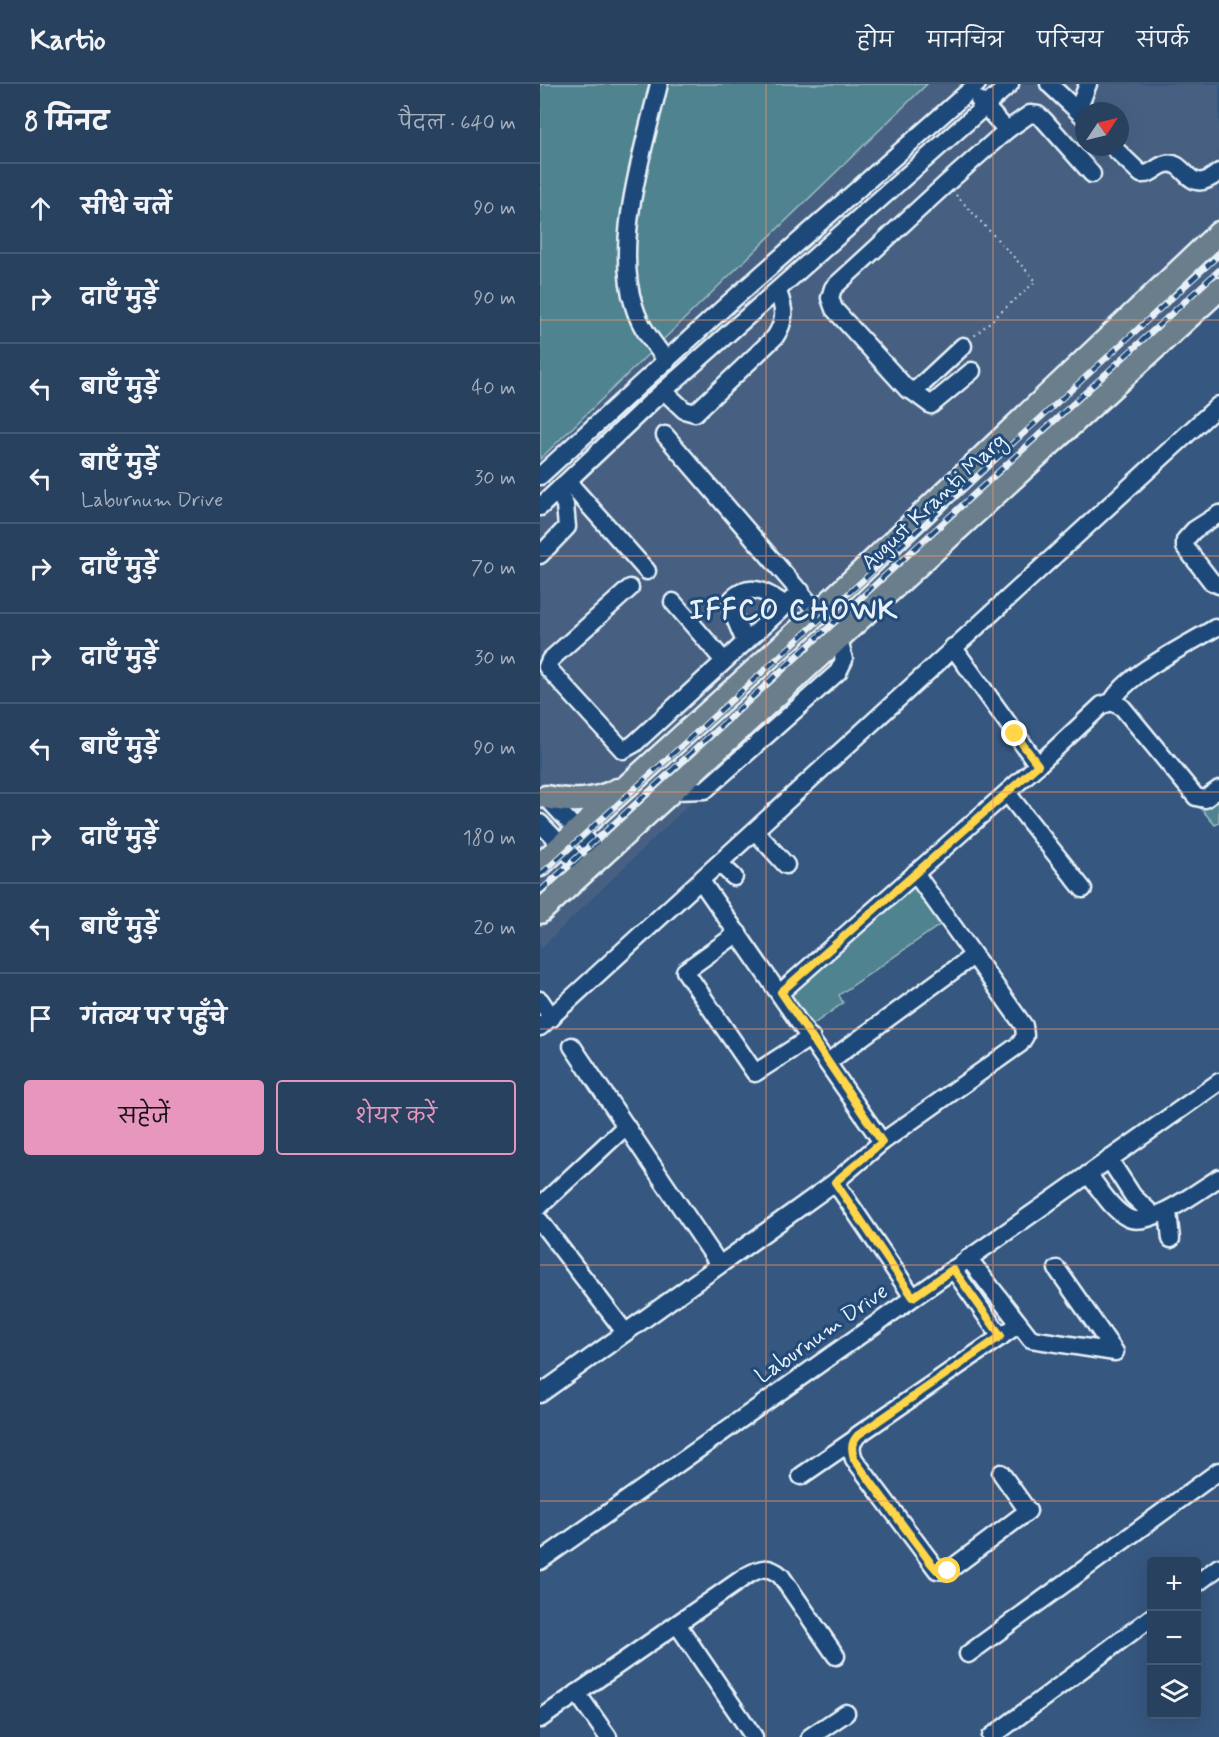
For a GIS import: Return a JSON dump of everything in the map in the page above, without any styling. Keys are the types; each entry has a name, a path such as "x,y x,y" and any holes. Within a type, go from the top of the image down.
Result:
{"main road":[{"name":"August Kranti Marg","path":"540,865 818,613 1219,233"},
{"name":"August Kranti Marg","path":"540,912 1219,290"},
{"path":"543,794 565,801 586,801 609,794 637,777"}],"street":[{"path":"658,84 629,217 628,260 633,305 643,327 666,361"},
{"path":"540,507 664,391 1010,84"},
{"path":"1049,84 1075,102 1088,84"},
{"path":"540,476 973,87 985,107 1007,130"},
{"path":"972,371 931,405 908,390 834,309 830,298 833,288 1007,130 1030,114 1038,115 1092,174"},
{"path":"1122,156 1141,174 1152,172 1167,164 1176,167 1191,180 1199,182 1206,181 1219,172"},
{"path":"664,391 684,410 695,413 784,324 784,310 778,292"},
{"path":"912,391 963,346"},
{"path":"540,1000 546,1022 702,881 952,647 1219,405"},
{"path":"665,435 818,613"},
{"path":"540,555 567,527 563,487"},
{"path":"563,487 647,571"},
{"path":"1219,514 1194,530 1185,540 1185,547 1202,570 1212,582 1219,585"},
{"path":"630,588 550,660 547,667 623,750 637,777"},
{"path":"745,642 731,609 733,598 749,588 762,591 786,605"},
{"path":"623,750 634,744 801,591"},
{"path":"673,602 724,661"},
{"path":"1112,702 1117,692 1130,680 1215,628"},
{"path":"952,647 1038,765"},
{"path":"781,992 1038,765 1102,705 1112,702 1122,707 1196,797 1205,799 1219,789"},
{"path":"1007,792 1083,889"},
{"path":"543,794 570,838 593,863"},
{"path":"540,823 570,838"},
{"path":"755,831 786,865"},
{"path":"720,864 734,877"},
{"path":"540,1394 835,1182 882,1142 1020,1044 1024,1036 1024,1026 915,873"},
{"path":"702,881 781,992 882,1142"},
{"path":"738,933 685,971 755,1073 811,1037"},
{"path":"828,1062 973,956"},
{"path":"572,1046 719,1264"},
{"name":"Laburnum Drive","path":"540,1561 1219,1082"},
{"path":"540,1206 626,1126"},
{"path":"1109,1159 1133,1196 1160,1213 1171,1239"},
{"path":"1088,1174 1114,1207 1130,1219 1160,1213 1219,1178"},
{"path":"835,1182 913,1297"},
{"path":"540,1221 625,1332"},
{"path":"968,1258 1031,1339 1114,1352 1058,1269"},
{"path":"953,1269 1001,1336"},
{"path":"801,1476 1019,1324"},
{"path":"852,1441 851,1450 854,1459 937,1570 948,1571 1028,1511 1001,1473"},
{"path":"968,1654 1219,1471"},
{"path":"1201,1581 1219,1567"},
{"path":"540,1719 746,1576 765,1568 774,1570 781,1576 836,1656"},
{"path":"991,1737 1147,1621"},
{"path":"677,1624 754,1737"},
{"path":"577,1693 608,1737"},
{"path":"810,1737 846,1713"}],"path":[{"path":"946,184 1036,281 963,346"}],"shaded area":[{"path":"540,84 1219,84 1219,290 540,949"}],"green space":[{"path":"540,84 927,84 540,459"},
{"path":"1219,797 1219,823 1215,825 1199,806"},
{"path":"913,883 941,924 839,995 843,1003 811,1026 789,993"}],"railway":[{"path":"540,875 1219,255"},
{"path":"540,891 1219,270"}],"district":[{"name":"IFFCO CHOWK","path":"794,611"}],"route":[{"path":"948,1571 937,1570 930,1562 854,1459 851,1450 852,1441 1001,1336 953,1269 913,1297 835,1182 882,1142 781,992 1038,765 1015,734"}]}
